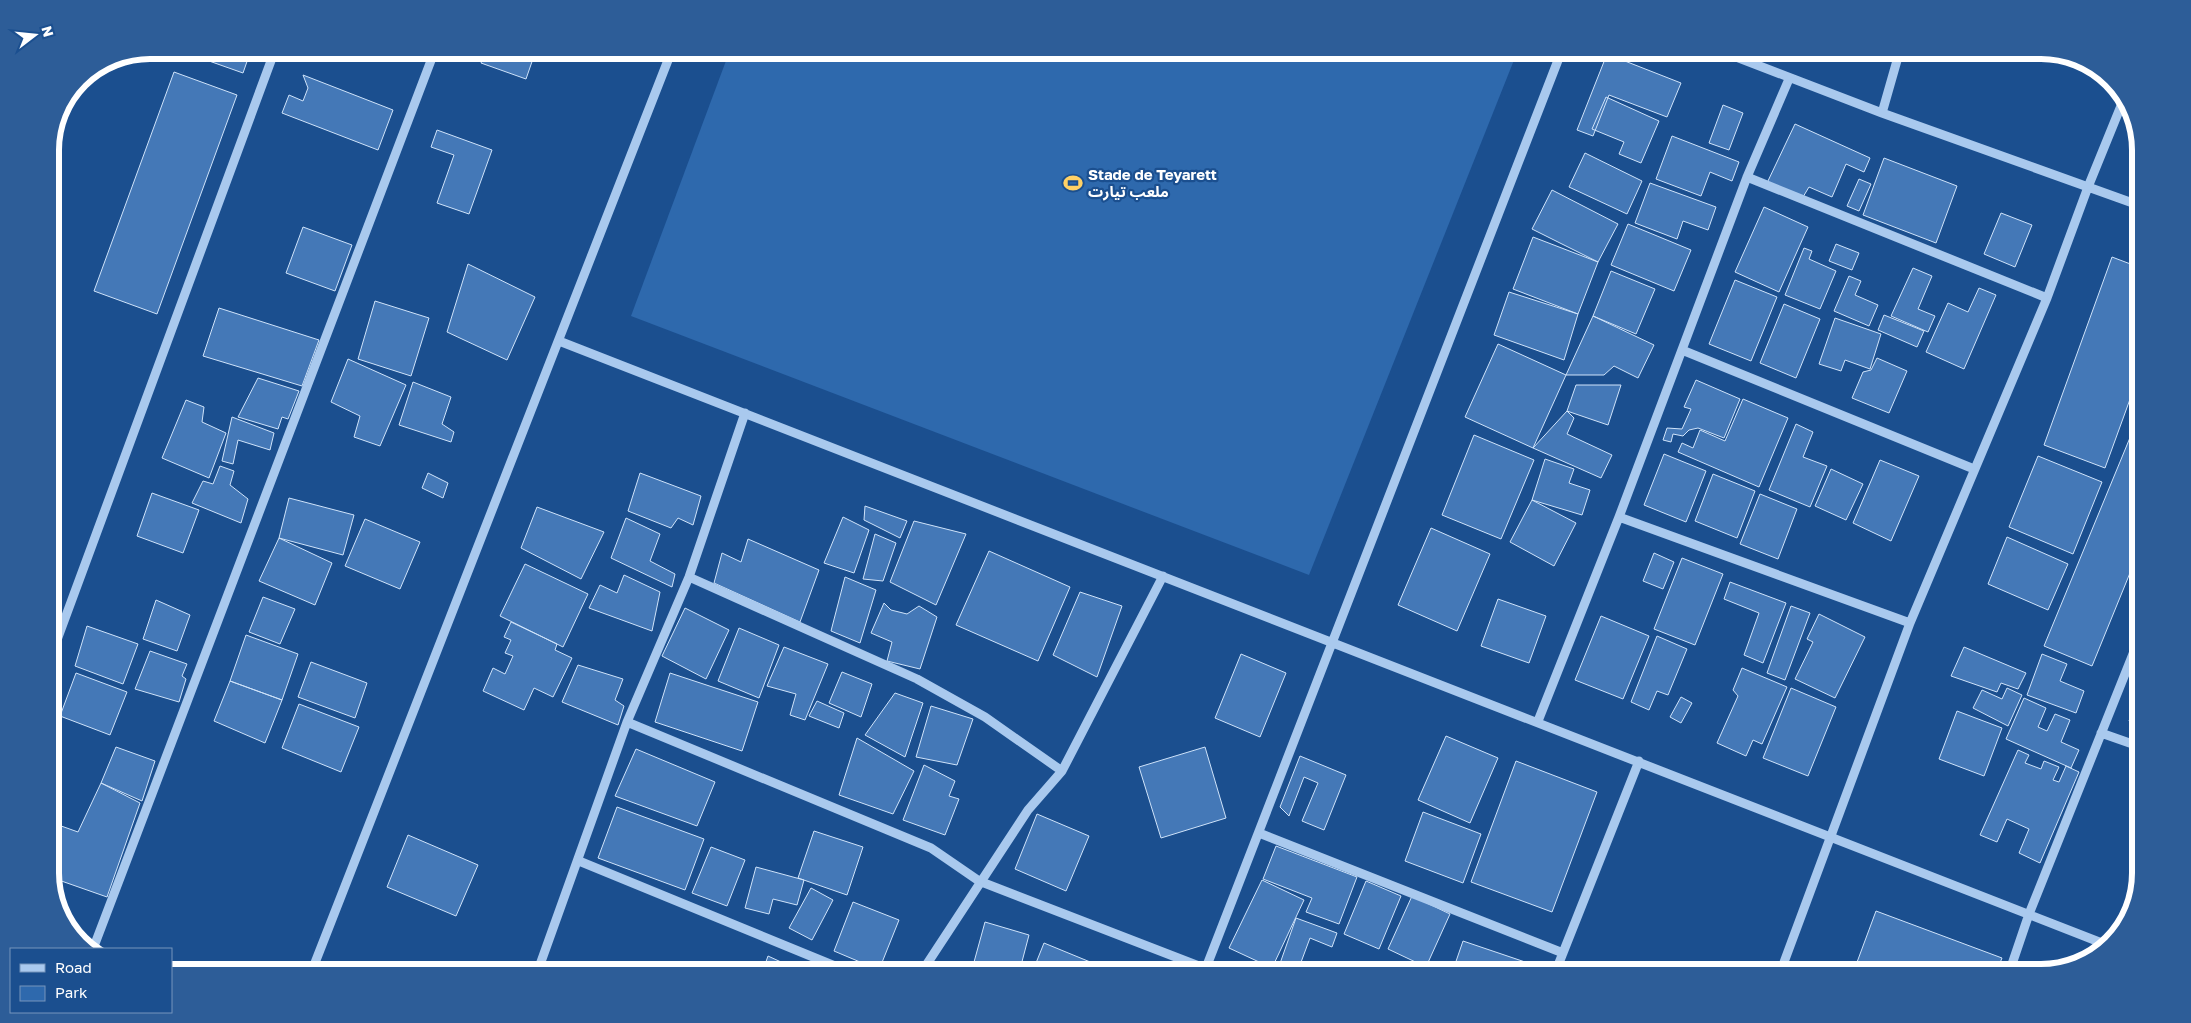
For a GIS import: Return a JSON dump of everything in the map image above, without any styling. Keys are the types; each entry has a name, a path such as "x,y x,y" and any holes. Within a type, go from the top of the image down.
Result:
{"street":[{"path":"59,635 272,59"},
{"path":"94,946 431,59"},
{"path":"315,964 669,59"},
{"path":"1208,964 1559,59"},
{"path":"1740,59 1882,114 2132,203"},
{"path":"1882,114 1897,59"},
{"path":"1538,721 1619,517 1747,177 1789,79"},
{"path":"1783,964 1910,623 2047,298 2088,186 2121,106"},
{"path":"1747,177 2047,298"},
{"path":"559,341 1538,721 2100,943"},
{"path":"1682,350 1974,469"},
{"path":"540,964 627,722 689,577 745,413"},
{"path":"1619,517 1910,623"},
{"path":"927,964 1028,810 1062,771 1163,576"},
{"path":"689,577 917,679 985,717 1062,771"},
{"path":"2012,964 2029,914 2132,656"},
{"path":"627,722 931,848 980,881 1188,964"},
{"path":"2101,733 2132,745"},
{"path":"1559,964 1640,761"},
{"path":"1259,833 1563,953"},
{"path":"579,860 830,964"}],"green space":[{"name":"Stade de Teyarett ملعب تيارت","path":"727,59 1514,59 1309,575 631,316"}],"building":[{"path":"203,59 248,59 243,73"},
{"path":"483,59 533,59 526,79 481,63"},
{"path":"1605,59 1620,59 1681,83 1667,117 1609,95 1593,136 1577,130"},
{"path":"2058,60 2087,71 2087,73"},
{"path":"174,72 237,95 157,314 94,291"},
{"path":"303,75 393,110 378,150 282,113 289,95 303,101 308,88"},
{"path":"1606,97 1659,121 1641,163 1619,154 1624,142 1592,129"},
{"path":"1723,105 1743,113 1729,150 1709,143"},
{"path":"1795,124 1870,158 1864,172 1846,164 1832,197 1809,187 1803,197 1767,183"},
{"path":"437,130 492,150 469,214 437,203 454,155 431,147"},
{"path":"1672,136 1739,162 1732,181 1710,172 1701,196 1656,179"},
{"path":"1585,153 1642,181 1627,214 1569,187"},
{"path":"1884,158 1957,186 1936,243 1863,215"},
{"path":"1859,179 1871,184 1859,211 1847,206"},
{"path":"1650,183 1716,207 1708,230 1683,221 1677,239 1635,223"},
{"path":"1552,190 1618,224 1598,262 1532,229"},
{"path":"1764,207 1808,227 1779,292 1735,272"},
{"path":"2001,213 2032,225 2015,267 1984,254"},
{"path":"1628,224 1691,250 1674,291 1611,265"},
{"path":"303,227 352,245 335,291 286,273"},
{"path":"1533,237 1598,262 1578,314 1513,289"},
{"path":"1836,244 1859,253 1852,270 1829,261"},
{"path":"1804,248 1812,251 1809,259 1836,271 1820,309 1785,295"},
{"path":"2112,257 2132,265 2132,394 2105,468 2044,445"},
{"path":"468,264 535,297 507,360 447,332"},
{"path":"1913,268 1932,276 1918,309 1935,316 1928,332 1891,316"},
{"path":"1611,271 1655,289 1636,334 1593,316"},
{"path":"1849,276 1861,281 1855,295 1878,305 1869,326 1834,311"},
{"path":"1735,280 1777,297 1751,361 1709,344"},
{"path":"1979,288 1996,295 1964,369 1926,352 1948,303 1968,312"},
{"path":"1509,292 1578,314 1564,360 1494,335"},
{"path":"375,301 429,318 411,376 358,359"},
{"path":"1784,304 1820,319 1796,378 1760,363"},
{"path":"219,308 319,340 302,386 203,356"},
{"path":"1884,315 1924,331 1917,347 1878,330"},
{"path":"1593,316 1654,345 1638,378 1614,366 1604,375 1566,375"},
{"path":"1835,318 1881,334 1870,369 1845,360 1841,371 1819,364"},
{"path":"1498,344 1566,375 1533,448 1465,417"},
{"path":"1877,358 1907,371 1889,413 1852,398 1863,372 1871,370"},
{"path":"348,359 406,385 380,446 354,437 360,416 331,402"},
{"path":"258,378 299,391 288,419 282,417 278,429 238,417"},
{"path":"1696,380 1740,399 1724,438 1698,428 1689,430 1683,436 1673,434 1671,442 1663,440 1667,428 1682,429 1691,409 1684,407"},
{"path":"413,382 451,397 442,424 454,432 451,442 399,425"},
{"path":"1576,385 1621,385 1608,425 1567,411"},
{"path":"1743,399 1788,418 1759,487 1678,452 1682,443 1693,448 1700,430 1725,441"},
{"path":"186,400 204,407 202,422 226,433 209,478 162,458"},
{"path":"1567,411 1574,418 1567,434 1612,455 1601,478 1533,448"},
{"path":"232,417 274,433 270,450 238,440 233,464 222,461"},
{"path":"1796,424 1813,432 1803,457 1827,466 1810,507 1769,490"},
{"path":"2132,433 2132,568 2092,666 2044,646"},
{"path":"1474,435 1534,460 1501,539 1442,515"},
{"path":"1664,454 1706,471 1686,522 1644,505"},
{"path":"2038,456 2102,482 2073,554 2009,527"},
{"path":"1545,459 1574,469 1569,483 1590,490 1582,515 1532,500"},
{"path":"1880,460 1919,476 1891,541 1853,523"},
{"path":"220,466 234,471 230,485 248,499 241,523 192,503 203,481 213,484"},
{"path":"1831,469 1863,484 1846,520 1815,506"},
{"path":"428,473 448,483 443,498 422,488"},
{"path":"640,473 701,496 693,525 678,518 671,528 628,511"},
{"path":"1713,474 1755,491 1737,538 1695,521"},
{"path":"152,493 199,510 183,553 137,536"},
{"path":"1760,494 1797,509 1778,559 1740,544"},
{"path":"289,498 354,515 343,555 279,538"},
{"path":"1532,500 1576,523 1554,566 1510,542"},
{"path":"865,506 907,521 900,538 864,520"},
{"path":"537,507 604,532 581,579 521,548"},
{"path":"843,517 869,530 854,573 824,563"},
{"path":"626,518 660,534 650,561 675,574 672,587 611,558"},
{"path":"365,519 420,542 400,589 345,566"},
{"path":"914,521 966,534 936,605 890,582"},
{"path":"1431,528 1490,554 1457,631 1398,605"},
{"path":"875,534 896,543 883,581 863,579"},
{"path":"2007,537 2068,564 2048,610 1988,584"},
{"path":"279,538 332,563 315,605 259,581"},
{"path":"748,539 819,570 800,622 714,583 722,553 741,562"},
{"path":"989,551 1070,587 1038,661 956,625"},
{"path":"1654,553 1674,562 1663,589 1643,581"},
{"path":"1682,558 1723,574 1695,645 1654,629"},
{"path":"525,564 588,594 563,647 500,616"},
{"path":"624,575 660,592 652,631 589,608 600,585 617,593"},
{"path":"845,577 876,590 860,643 831,631"},
{"path":"1730,582 1786,603 1763,663 1744,655 1759,613 1724,599"},
{"path":"1080,592 1122,606 1097,677 1053,655"},
{"path":"263,597 295,609 280,644 249,632"},
{"path":"1498,599 1546,616 1529,663 1481,646"},
{"path":"156,600 190,615 177,651 143,639"},
{"path":"884,603 891,610 907,614 919,606 937,617 920,669 887,661 892,642 871,633"},
{"path":"1791,606 1810,613 1785,680 1767,673"},
{"path":"685,608 729,630 706,679 662,656"},
{"path":"1819,614 1865,637 1835,698 1795,679 1813,642 1807,639"},
{"path":"1601,616 1649,636 1623,699 1575,680"},
{"path":"511,622 557,644 555,650 572,658 553,697 534,688 524,710 483,691 493,668 505,674 513,656 505,653 511,640 504,637"},
{"path":"87,626 138,644 123,684 75,666"},
{"path":"739,628 779,645 759,698 718,681"},
{"path":"246,635 298,654 282,700 230,681"},
{"path":"1657,636 1687,649 1668,695 1657,691 1649,710 1631,702"},
{"path":"784,647 828,664 805,720 790,715 796,694 767,686"},
{"path":"1964,647 2026,673 2018,689 2001,683 1997,692 1951,676"},
{"path":"150,651 187,664 182,676 186,679 179,702 135,689"},
{"path":"1241,654 1286,673 1260,737 1215,718"},
{"path":"2042,654 2067,664 2060,681 2084,691 2076,713 2027,695"},
{"path":"311,662 367,683 355,718 298,697"},
{"path":"578,665 623,679 615,700 624,706 618,725 562,702"},
{"path":"1742,668 1787,687 1762,744 1753,740 1746,756 1717,743 1738,696 1733,690"},
{"path":"842,672 872,684 861,717 829,703"},
{"path":"76,673 127,692 110,735 60,716"},
{"path":"670,673 758,702 742,751 655,722"},
{"path":"230,681 282,700 265,743 214,721"},
{"path":"1791,688 1836,707 1808,776 1763,758"},
{"path":"2007,688 2022,695 2008,726 1973,708 1982,690 2002,699"},
{"path":"895,693 923,703 905,757 865,735"},
{"path":"1681,697 1692,703 1681,723 1670,717"},
{"path":"2024,698 2046,708 2038,727 2047,731 2055,714 2070,720 2061,742 2079,750 2071,768 2006,739"},
{"path":"817,701 844,713 839,728 809,716"},
{"path":"299,704 359,727 341,772 282,748"},
{"path":"931,706 973,719 957,765 916,757"},
{"path":"1957,711 2002,728 1984,776 1939,759"},
{"path":"1446,736 1498,758 1470,823 1418,800"},
{"path":"857,738 914,771 893,814 839,795"},
{"path":"116,747 155,761 142,801 101,783"},
{"path":"1205,747 1226,818 1161,838 1139,767"},
{"path":"636,749 715,782 697,826 615,796"},
{"path":"2018,750 2029,755 2025,763 2041,769 2044,761 2059,767 2053,780 2059,782 2066,766 2079,772 2040,863 2019,853 2029,829 2007,819 1997,842 1980,835"},
{"path":"1300,756 1346,775 1324,830 1302,821 1318,783 1304,777 1289,816 1280,807"},
{"path":"1516,761 1597,792 1552,912 1471,882"},
{"path":"924,765 955,781 949,796 959,799 945,835 903,820"},
{"path":"101,783 140,803 107,897 59,880 59,825 78,832"},
{"path":"617,807 704,839 685,890 598,858"},
{"path":"1423,812 1481,834 1463,883 1405,861"},
{"path":"1037,814 1089,836 1066,891 1015,869"},
{"path":"814,831 863,847 847,895 798,878"},
{"path":"408,835 478,865 456,916 387,887"},
{"path":"1276,846 1357,877 1339,924 1306,912 1312,898 1263,879"},
{"path":"711,847 745,860 727,906 692,893"},
{"path":"756,867 804,880 797,905 773,899 769,914 745,908"},
{"path":"1262,880 1304,900 1274,964 1263,964 1229,948"},
{"path":"1366,881 1401,896 1379,949 1344,934"},
{"path":"811,888 833,900 812,940 789,928"},
{"path":"1412,896 1450,914 1427,964 1420,964 1388,949"},
{"path":"853,902 899,920 881,964 865,964 834,951"},
{"path":"1876,911 2002,958 2000,964 1856,964"},
{"path":"1296,918 1337,933 1332,947 1310,938 1300,964 1280,964"},
{"path":"985,922 1029,935 1021,964 973,964"},
{"path":"1463,941 1531,964 1455,964"},
{"path":"1044,943 1095,964 1036,964"},
{"path":"768,956 785,964 765,964"}],"place":[{"name":"Stade de Teyarett ملعب تيارت","path":"1073,183"}]}
